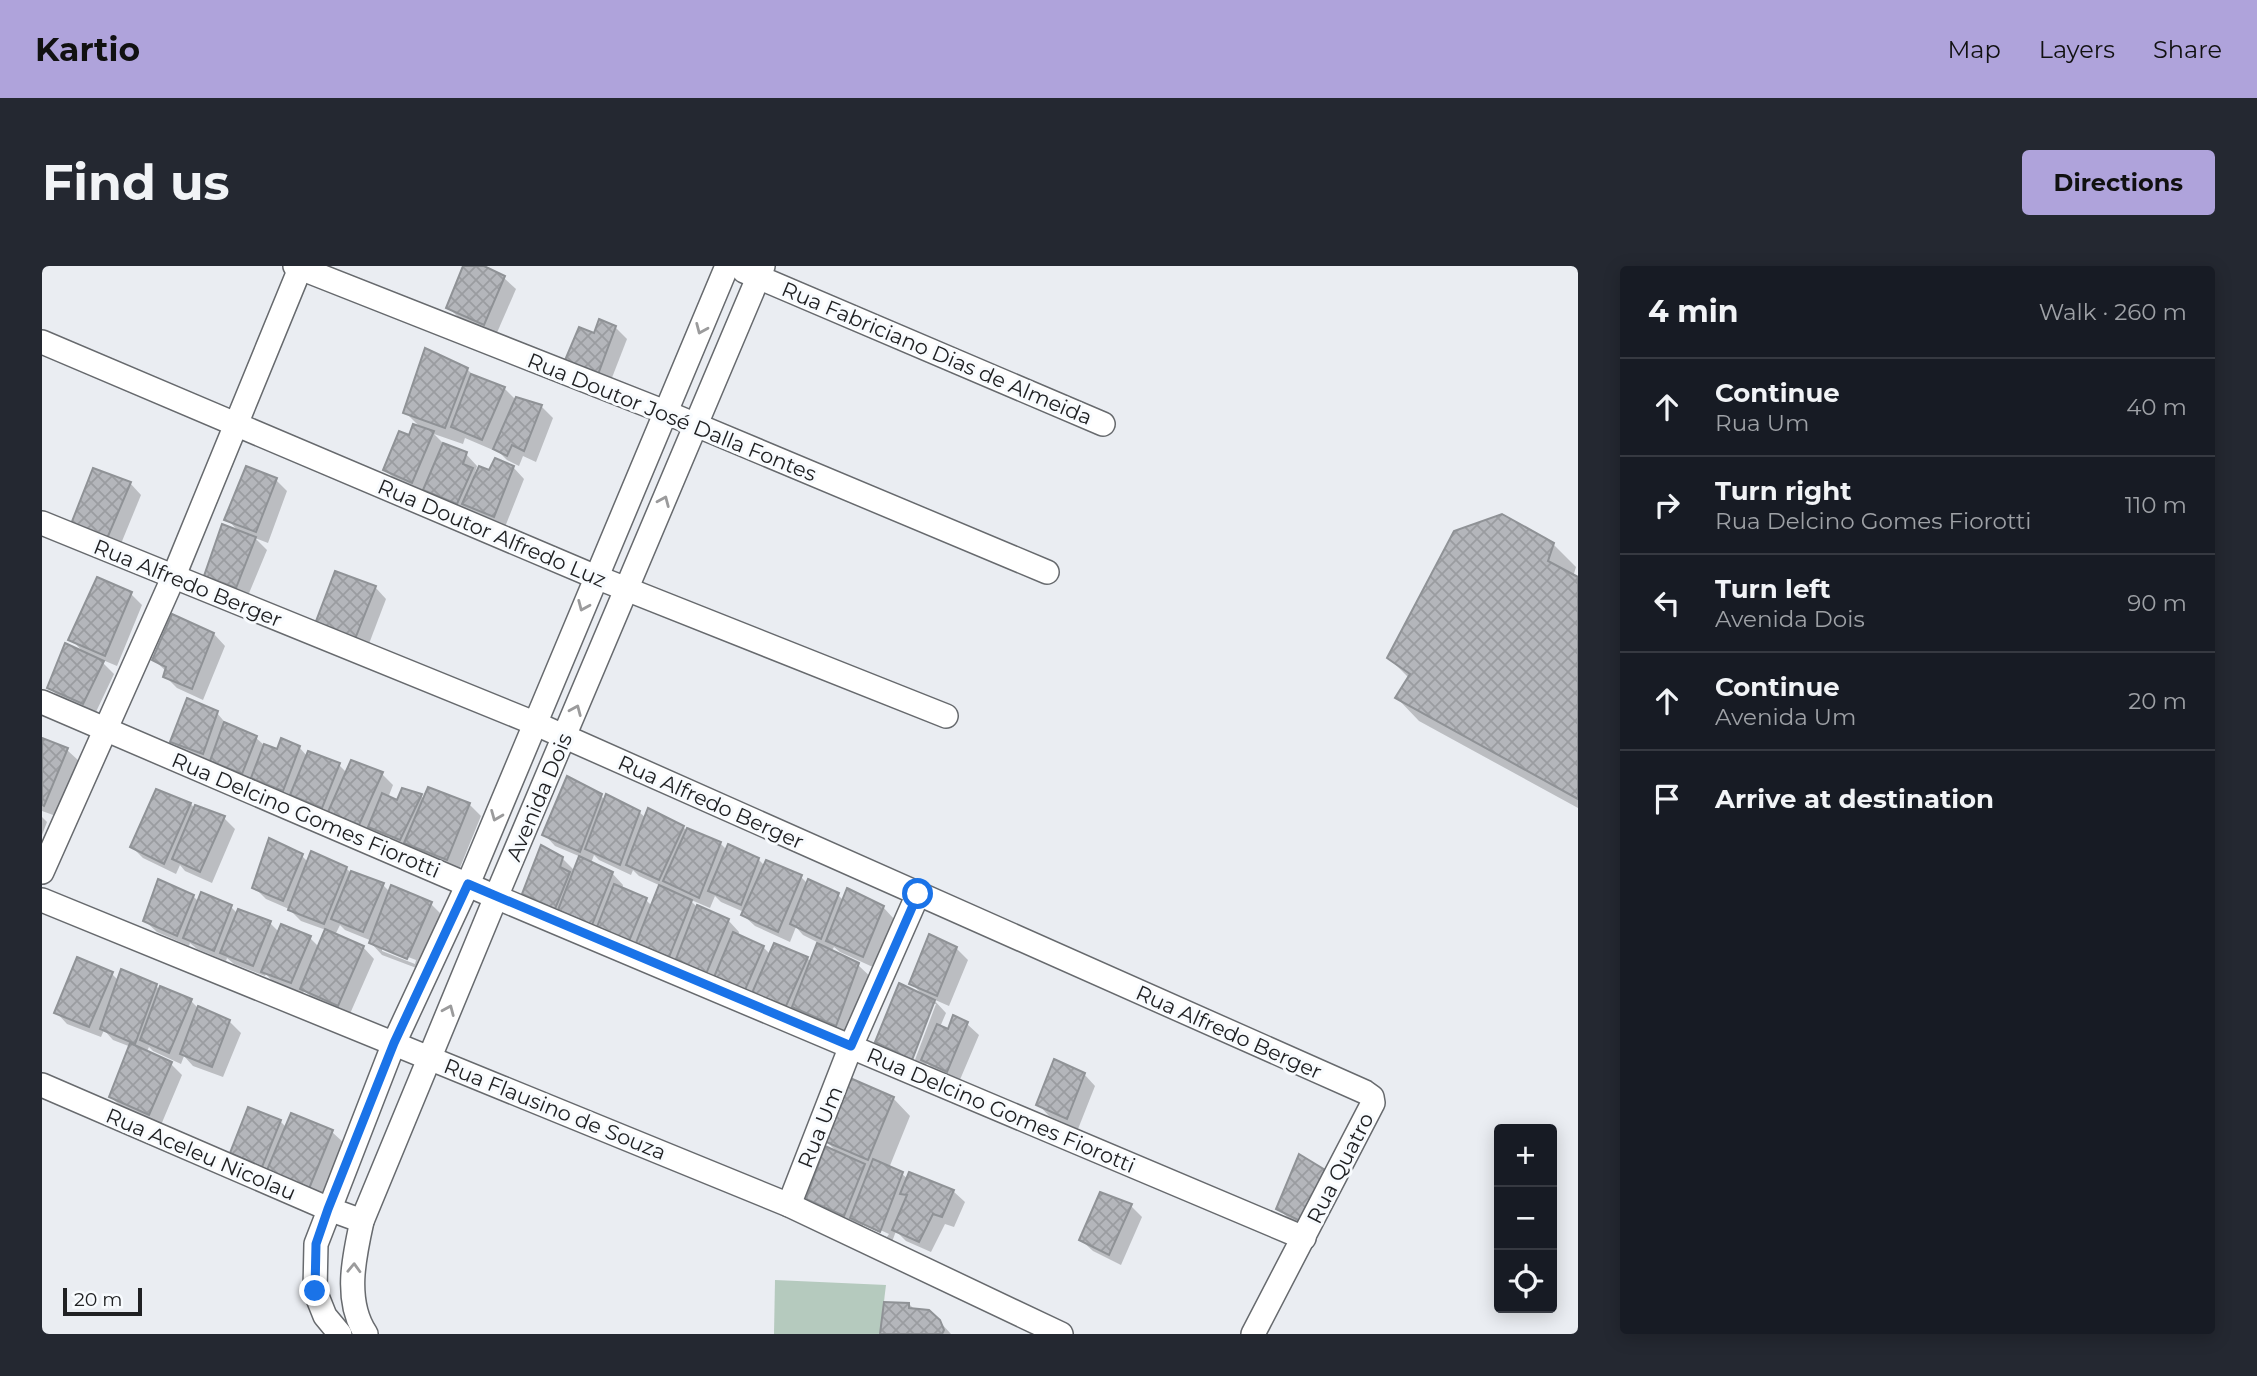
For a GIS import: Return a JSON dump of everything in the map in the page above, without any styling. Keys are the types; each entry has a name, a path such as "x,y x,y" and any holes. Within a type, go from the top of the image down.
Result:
{"street":[{"name":"Rua Fabriciano Dias de Almeida","path":"729,266 760,272 1103,424"},
{"name":"Avenida Dois","path":"340,1334 325,1316 315,1291 316,1244 328,1209 394,1043 468,884 665,412 729,266"},
{"name":"Rua Doutor José Dalla Fontes","path":"299,267 665,412 1047,572"},
{"path":"42,872 173,578 299,267"},
{"name":"Avenida Dois","path":"366,1334 360,1324 354,1297 353,1275 362,1221 760,272"},
{"name":"Rua Doutor Alfredo Luz","path":"42,342 627,590 946,716"},
{"name":"Rua Alfredo Berger","path":"42,523 534,723 1366,1092 1372,1097"},
{"name":"Rua Delcino Gomes Fiorotti","path":"42,702 1304,1238"},
{"name":"Rua Um","path":"789,1205 851,1046 918,894"},
{"name":"Rua Flausino de Souza","path":"42,900 789,1205 1000,1303 1032,1328 1061,1334"},
{"name":"Rua Aceleu Nicolau","path":"42,1086 328,1209 362,1221"},
{"name":"Rua Quatro","path":"1253,1334 1373,1103 1372,1097"}],"green space":[{"path":"775,1280 886,1285 880,1334 774,1334"}],"building":[{"path":"463,266 484,266 505,276 484,325 446,308"},
{"path":"599,319 616,326 597,377 563,365 579,327 594,333"},
{"path":"425,348 468,368 445,428 403,413"},
{"path":"471,374 505,387 482,440 451,427"},
{"path":"516,397 542,405 524,451 512,445 507,456 493,449"},
{"path":"413,424 434,431 412,483 383,470 399,431 409,435"},
{"path":"443,443 467,452 463,464 473,468 457,504 423,490"},
{"path":"495,458 514,466 494,517 462,504 479,466 489,470"},
{"path":"246,466 277,478 256,532 224,520"},
{"path":"93,468 131,482 106,541 71,524"},
{"path":"1502,514 1554,543 1548,561 1578,577 1578,799 1395,698 1410,674 1387,658 1454,531"},
{"path":"222,524 256,537 236,588 204,576"},
{"path":"335,571 376,586 355,639 315,624"},
{"path":"97,577 132,592 105,656 68,640"},
{"path":"172,614 214,633 192,689 163,677 166,667 152,660"},
{"path":"65,643 104,661 83,704 47,688"},
{"path":"187,698 218,711 203,754 170,742"},
{"path":"224,722 257,736 242,774 210,761"},
{"path":"42,738 68,748 44,806 42,805"},
{"path":"281,738 300,746 283,791 251,778 264,744 277,749"},
{"path":"308,751 340,763 322,808 290,795"},
{"path":"351,760 383,772 359,825 328,812"},
{"path":"567,776 602,794 580,852 542,835"},
{"path":"428,787 470,803 447,860 404,843"},
{"path":"402,788 422,794 400,840 368,827 382,793 397,800"},
{"path":"156,789 191,803 164,864 130,847"},
{"path":"606,794 640,811 620,865 585,849"},
{"path":"195,805 225,816 200,872 172,859"},
{"path":"648,808 684,826 659,880 626,865"},
{"path":"687,828 721,842 699,898 663,881"},
{"path":"269,838 303,854 283,901 252,888"},
{"path":"728,844 759,858 741,905 708,891"},
{"path":"541,845 563,857 560,867 570,872 555,909 522,894"},
{"path":"311,851 347,867 324,924 288,910"},
{"path":"579,856 613,872 592,925 558,910"},
{"path":"766,860 802,875 778,932 741,915"},
{"path":"351,871 384,883 363,932 331,919"},
{"path":"158,879 194,895 177,936 143,921"},
{"path":"808,879 839,893 821,939 790,924"},
{"path":"614,884 647,898 629,941 597,927"},
{"path":"391,885 432,902 407,959 369,943"},
{"path":"659,885 692,900 669,957 636,943"},
{"path":"847,888 884,906 863,957 826,941"},
{"path":"201,892 232,905 214,951 183,938"},
{"path":"697,905 729,919 706,974 676,959"},
{"path":"238,909 271,921 253,966 220,953"},
{"path":"281,924 311,936 291,983 261,972"},
{"path":"325,929 364,946 338,1006 300,989"},
{"path":"733,932 764,946 745,990 714,977"},
{"path":"929,934 957,947 937,996 909,984"},
{"path":"774,943 808,957 786,1006 752,993"},
{"path":"817,943 859,963 836,1026 792,1007"},
{"path":"77,957 113,972 89,1027 54,1013"},
{"path":"121,969 157,984 135,1044 100,1029"},
{"path":"899,983 935,1000 912,1060 875,1042"},
{"path":"160,986 192,999 169,1053 140,1040"},
{"path":"198,1006 230,1020 212,1067 180,1054"},
{"path":"953,1015 968,1022 947,1072 921,1060 937,1024 948,1029"},
{"path":"130,1043 172,1062 149,1115 109,1097"},
{"path":"1054,1059 1085,1073 1067,1119 1036,1105"},
{"path":"850,1078 894,1097 868,1160 824,1141"},
{"path":"248,1107 281,1120 262,1167 230,1153"},
{"path":"291,1113 333,1130 308,1191 267,1170"},
{"path":"825,1146 865,1164 844,1216 806,1199"},
{"path":"1299,1154 1325,1170 1302,1222 1276,1209"},
{"path":"873,1159 903,1172 880,1232 850,1218"},
{"path":"909,1172 954,1190 942,1217 933,1214 919,1242 892,1230 907,1195 900,1194"},
{"path":"1100,1192 1132,1204 1109,1255 1079,1240"},
{"path":"884,1302 909,1303 909,1308 929,1310 940,1320 944,1330 942,1334 880,1334"}],"route":[{"path":"315,1291 316,1244 328,1209 394,1043 468,884 851,1046 918,894"}]}
